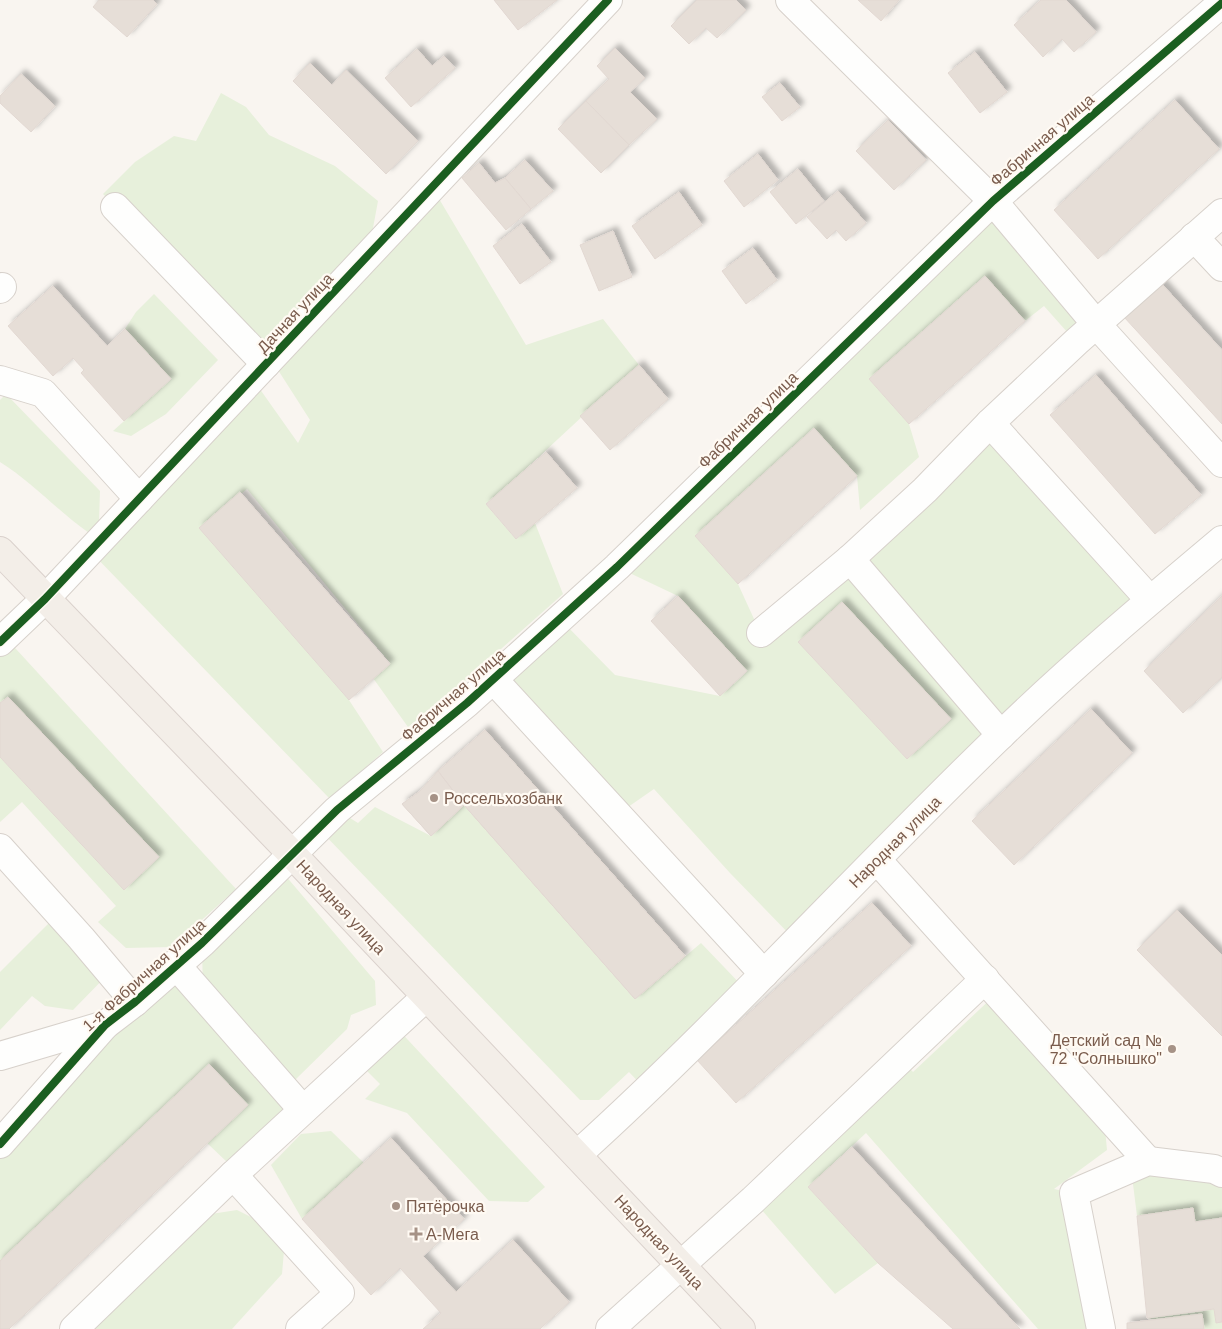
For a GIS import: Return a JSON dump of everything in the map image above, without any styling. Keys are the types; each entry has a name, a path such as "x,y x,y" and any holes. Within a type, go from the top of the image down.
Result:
{"main road":[{"name":"Народная улица","path":"0,552 292,854 426,997 578,1154 741,1329"}],"street":[{"name":"Дачная улица","path":"0,642 45,599 608,0"},
{"path":"790,0 993,201 1097,325 1222,463"},
{"name":"Фабричная улица","path":"292,854 336,810 494,679 617,567 993,201 1222,3"},
{"path":"115,207 266,364"},
{"path":"761,633 850,559 925,490 990,423 1222,213"},
{"path":"1194,238 1222,267"},
{"path":"0,380 43,393 139,499"},
{"path":"990,423 1150,600"},
{"name":"Народная улица","path":"578,1154 647,1091 1001,735 1150,600 1222,540"},
{"path":"850,559 1001,735"},
{"path":"494,679 764,974"},
{"path":"0,848 81,938 135,1002"},
{"name":"1-я Фабричная улица","path":"0,1144 104,1024 135,1002 175,964 202,943 292,854"},
{"path":"877,860 1148,1160"},
{"path":"175,964 303,1110"},
{"path":"610,1329 682,1265 985,979"},
{"path":"74,1329 233,1175 426,997"},
{"path":"0,1056 104,1024"},
{"path":"1101,1329 1074,1193 1148,1160 1214,1169 1222,1173"},
{"path":"233,1175 340,1292 300,1329"}],"green space":[{"path":"221,93 246,107 269,135 335,166 378,201 368,255 432,187 526,345 603,319 639,365 486,504 516,539 535,523 563,594 457,688 408,727 373,678 390,663 247,489 200,528 349,700 383,752 330,799 90,551 252,378 298,443 310,420 271,359 103,194 135,162 174,136 196,141"},
{"path":"993,201 1097,325 1076,342 1044,306 1025,321 985,276 869,379 909,424 919,457 860,510 857,476 696,536 738,584 760,632 990,423 1150,600 796,941 730,873 654,789 618,814 493,679 560,619 615,675 720,696 747,671 678,596 617,567","holes":["842,602 950,719 907,759 799,642"]},
{"path":"154,294 218,360 166,414 131,436 113,431 171,379 125,329 136,312"},
{"path":"6,394 100,491 99,522 89,533 23,478 0,462 0,400"},
{"path":"5,637 236,889 172,947 126,948 98,922 116,906 22,802 0,822 0,757 124,889 158,857 8,697 0,703 0,642"},
{"path":"464,805 635,999 701,943 747,991 647,1091 629,1072 599,1100 580,1100 318,828 337,810 358,823 375,807 431,836"},
{"path":"279,868 375,981 376,1005 351,1015 347,1029 296,1079 283,1087 295,1100 228,1163 207,1143 247,1105 209,1064 0,1261 0,1144 175,964 203,997 202,943"},
{"path":"52,920 110,972 73,1010 45,1006 32,996 0,1030 0,972"},
{"path":"997,993 1105,1129 1107,1150 1054,1189 1074,1193 1101,1329 1038,1329 866,1133 808,1187 878,1263 835,1294 753,1200 901,1059 913,1072"},
{"path":"395,1026 545,1187 528,1202 489,1201 407,1113 365,1099 380,1084 357,1061"},
{"path":"331,1131 364,1163 302,1219 271,1165 301,1134"},
{"path":"1131,1168 1222,1173 1222,1218 1195,1222 1193,1208 1137,1216"},
{"path":"237,1210 257,1220 284,1251 282,1274 232,1329 74,1329 211,1214"},
{"path":"1214,1309 1217,1323 1222,1322 1222,1329 1204,1329 1147,1318"}],"building":[{"path":"99,0 153,0 157,4 127,37 93,7"},
{"path":"494,0 557,0 518,30"},
{"path":"697,0 736,0 746,10 717,38 706,28 689,44 671,26"},
{"path":"858,0 899,0 881,21"},
{"path":"1041,0 1066,0 1096,32 1074,52 1062,39 1043,57 1014,25"},
{"path":"615,48 645,78 630,92 657,119 629,145 586,101 609,79 597,66"},
{"path":"417,49 432,66 444,56 455,68 411,107 385,78"},
{"path":"975,52 1007,92 980,113 948,73"},
{"path":"310,63 332,85 346,70 418,141 386,174 293,81"},
{"path":"21,74 55,106 31,132 0,103 0,96"},
{"path":"780,83 800,107 782,121 762,97"},
{"path":"1175,100 1219,149 1098,259 1054,210"},
{"path":"586,101 629,145 601,173 558,129"},
{"path":"888,120 926,160 894,190 856,151"},
{"path":"758,154 778,180 744,207 724,181"},
{"path":"525,160 553,191 531,209 505,178"},
{"path":"479,163 495,183 505,178 531,209 506,230 462,178"},
{"path":"798,169 824,201 796,224 770,192"},
{"path":"838,191 866,223 846,241 836,230 827,239 807,217"},
{"path":"679,192 702,225 655,259 632,226"},
{"path":"522,224 551,262 520,284 493,246"},
{"path":"613,231 632,277 599,291 580,245"},
{"path":"753,248 777,280 746,304 722,271"},
{"path":"985,276 1025,321 909,424 869,379"},
{"path":"1161,283 1222,350 1222,424 1124,317"},
{"path":"53,286 107,346 125,329 171,379 124,421 81,373 84,370 73,358 53,376 8,326"},
{"path":"639,365 668,399 610,450 580,416"},
{"path":"1096,375 1201,495 1155,534 1050,415"},
{"path":"814,428 857,476 738,584 695,536"},
{"path":"546,452 577,488 516,539 486,504"},
{"path":"240,492 390,664 349,700 199,528"},
{"path":"678,596 747,671 720,696 651,621"},
{"path":"1222,596 1222,677 1183,713 1144,671"},
{"path":"842,602 951,719 907,759 798,642"},
{"path":"8,697 159,857 124,890 0,757 0,703"},
{"path":"1091,709 1132,753 1014,865 972,821"},
{"path":"485,730 685,956 635,999 464,805 431,836 402,804 419,792"},
{"path":"485,730 685,956 635,999 464,805 438,771"},
{"name":"Россельхозбанк","path":"438,771 464,805 431,836 402,804 419,792"},
{"path":"872,903 911,946 736,1103 697,1060"},
{"path":"1177,910 1222,955 1222,1036 1137,950"},
{"path":"209,1064 248,1105 9,1329 0,1329 0,1261"},
{"path":"391,1138 464,1219 423,1256 456,1292 513,1240 569,1302 540,1329 423,1329 441,1313 400,1268 371,1295 302,1219"},
{"path":"852,1147 1020,1329 953,1329 878,1263 808,1187"},
{"path":"1193,1208 1195,1222 1222,1218 1222,1322 1216,1323 1214,1309 1147,1318 1137,1216"},
{"path":"1202,1314 1204,1329 1127,1329 1127,1323"}],"cycle path":[{"path":"0,642 45,599 608,0"},
{"path":"0,1144 105,1025 135,1002 202,943 337,810 467,703 617,567 993,201 1222,3"}],"place":[{"name":"Россельхозбанк","path":"434,798"},
{"name":"Детский сад № 72 \"Солнышко\"","path":"1172,1049"},
{"name":"Пятёрочка","path":"396,1206"},
{"name":"А-Мега","path":"416,1234"}]}
